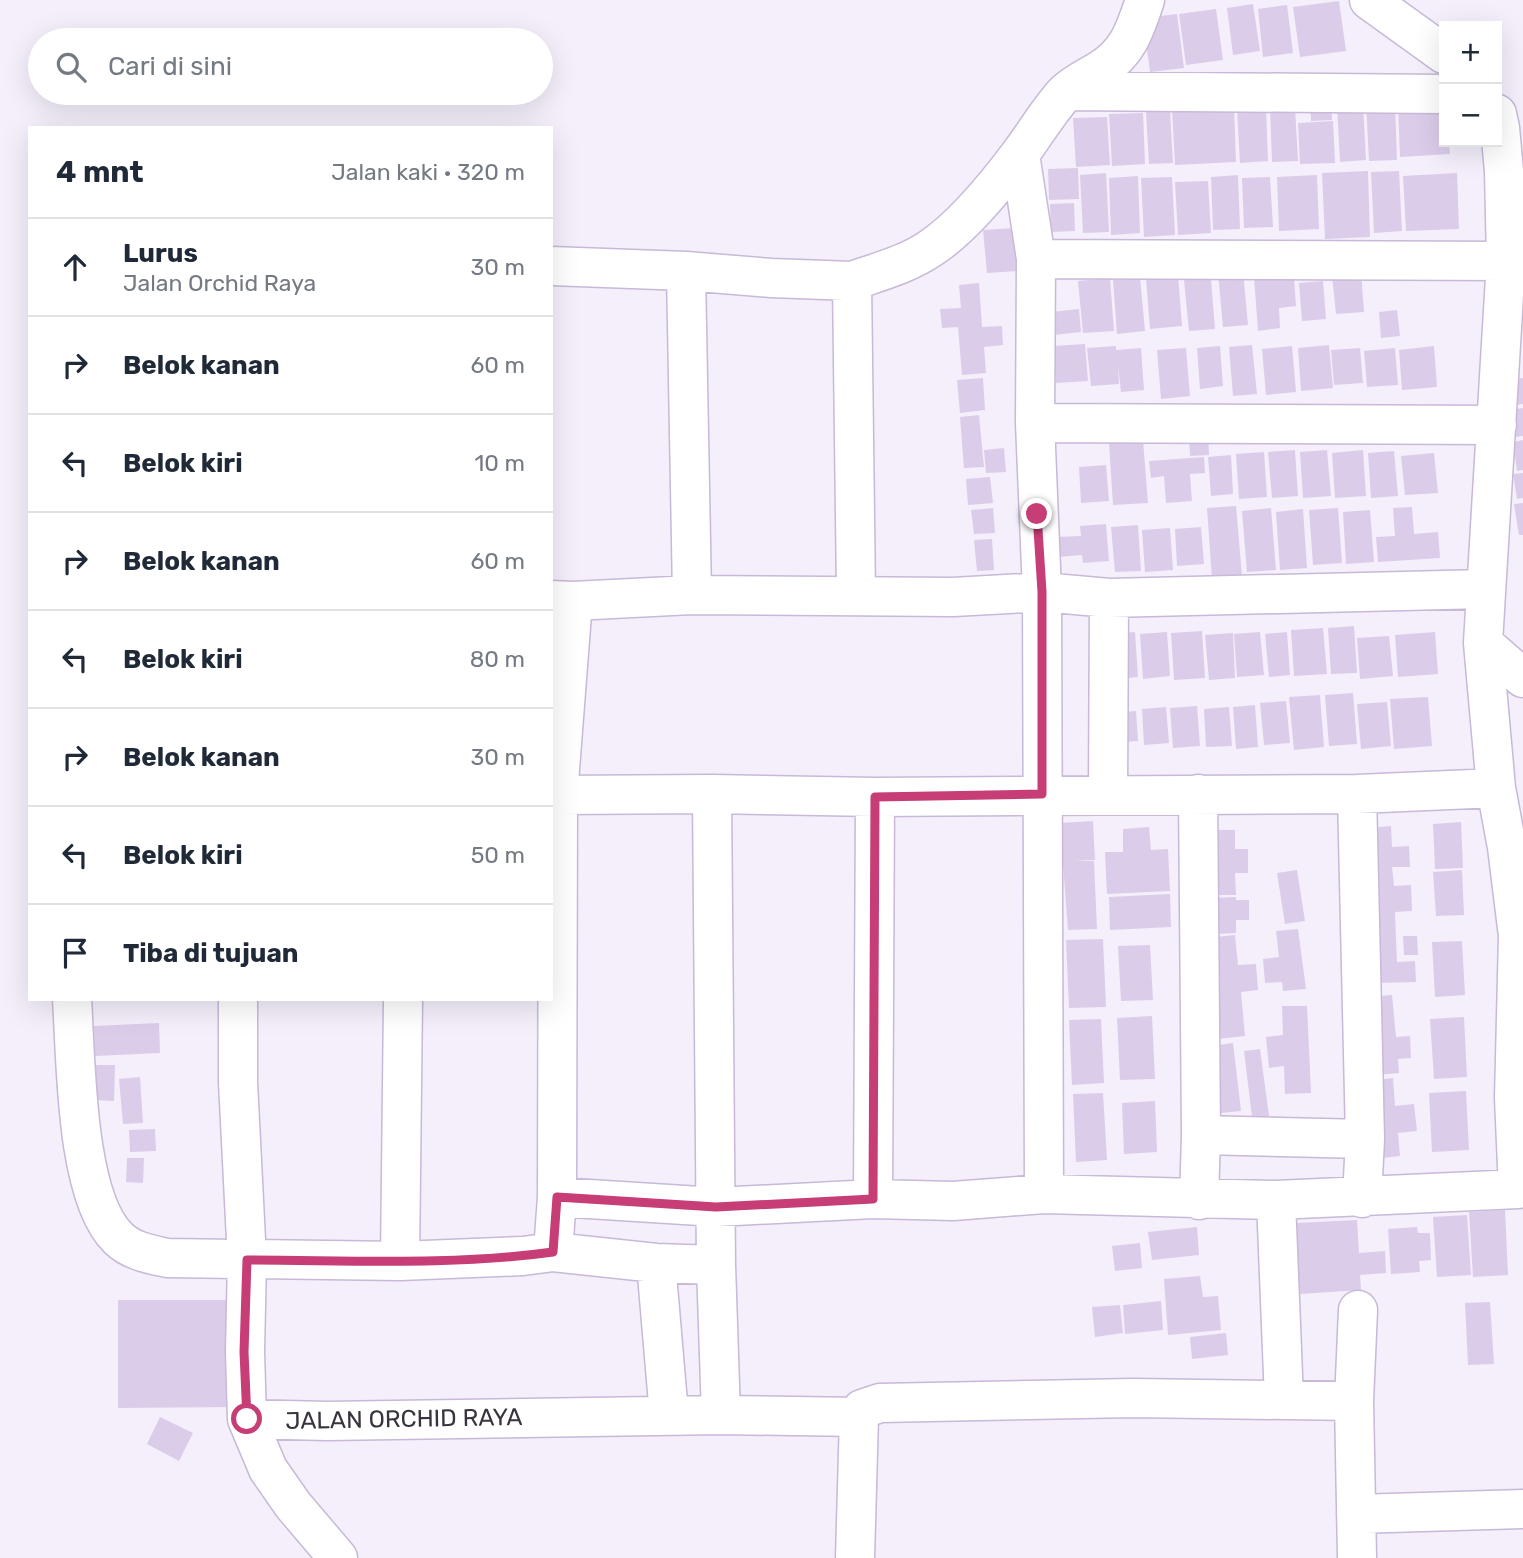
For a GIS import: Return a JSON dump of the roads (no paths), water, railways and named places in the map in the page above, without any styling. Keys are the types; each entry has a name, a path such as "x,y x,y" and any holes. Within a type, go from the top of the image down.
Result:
{"street":[{"path":"553,265 852,281 901,263 931,248 986,195 1067,91 1109,65 1129,44 1145,0"},
{"path":"1370,0 1439,50"},
{"path":"1067,91 1439,94"},
{"path":"557,1197 716,1207 873,1199 953,1200 1044,1194 1276,1200 1520,1191 1520,932 1496,788 1483,643 1506,261 1502,147"},
{"path":"1020,154 1036,259 1035,423 1042,592 1044,1194"},
{"path":"1036,259 1506,261"},
{"path":"686,271 692,595"},
{"path":"852,281 856,595"},
{"path":"1035,423 1497,425"},
{"path":"553,1252 557,1197 554,795 562,600 692,595 953,597 1042,592 1109,598 1485,589"},
{"path":"1108,794 1109,598"},
{"path":"1483,643 1523,678"},
{"path":"554,795 875,797 1357,794 1496,788"},
{"path":"712,794 716,1265 721,1415"},
{"path":"1198,794 1201,1135 1199,1200"},
{"path":"1357,794 1365,1139 1362,1198"},
{"path":"873,1199 875,797"},
{"path":"72,1001 84,1161 104,1217 118,1238 140,1252 167,1258 400,1261 523,1256 553,1252 656,1263 716,1265"},
{"path":"238,1001 238,1082 247,1260 244,1352 247,1419 268,1469 293,1505 338,1558"},
{"path":"400,1261 403,1001"},
{"path":"1201,1135 1365,1139"},
{"path":"1276,1200 1284,1400"},
{"path":"656,1263 668,1415"},
{"path":"1357,1558 1354,1402 1358,1310"},
{"path":"855,1558 859,1417 862,1409 880,1403 1133,1398 1354,1402"},
{"name":"JALAN ORCHID RAYA","path":"247,1419 327,1422 668,1415 859,1417"},
{"path":"1356,1514 1523,1509"}]}
